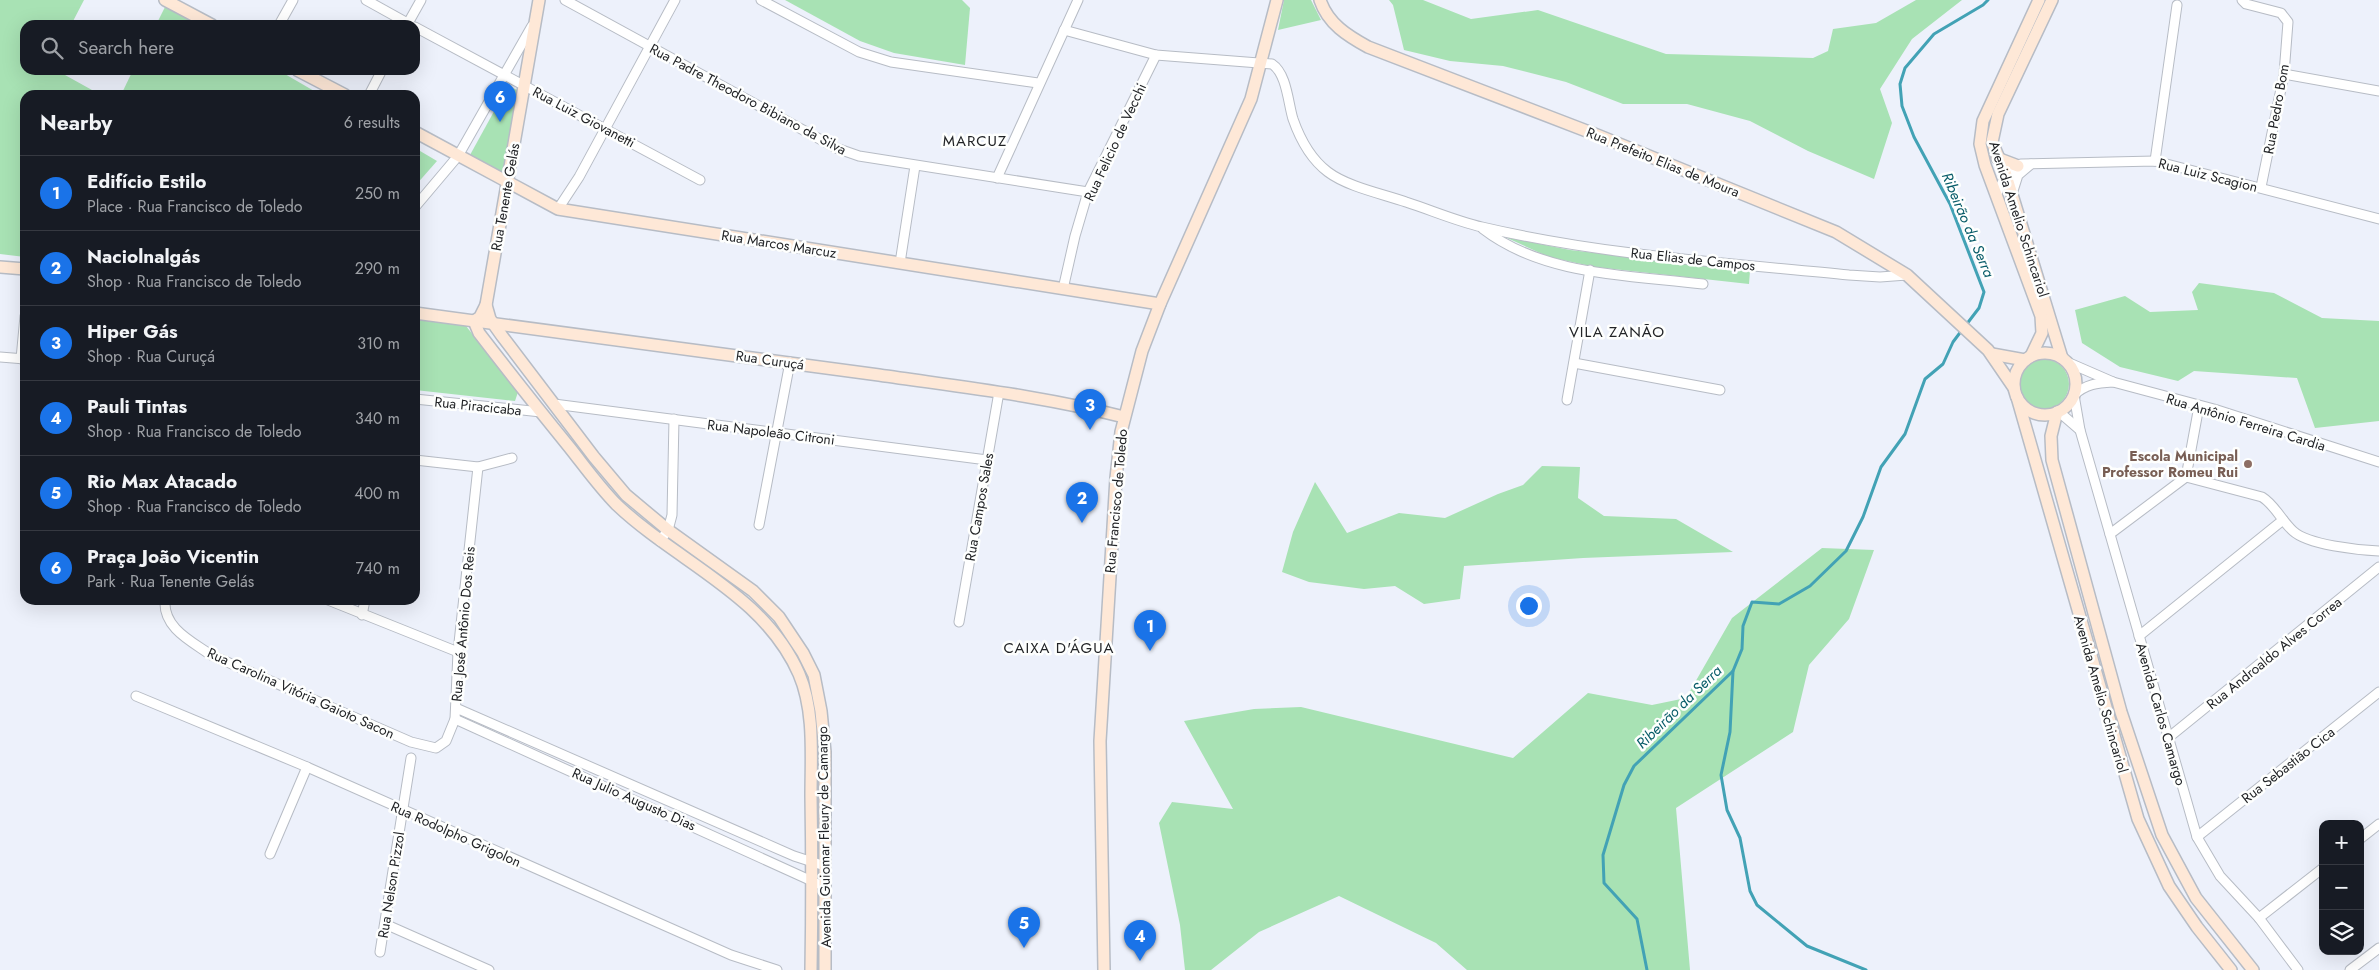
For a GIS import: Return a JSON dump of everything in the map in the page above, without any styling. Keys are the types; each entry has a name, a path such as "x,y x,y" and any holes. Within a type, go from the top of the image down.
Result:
{"street":[{"path":"165,0 203,20"},
{"path":"282,20 293,0"},
{"name":"Rua Luiz Giovanetti","path":"366,0 401,20"},
{"path":"412,20 421,0"},
{"name":"Rua Tenente Gelás","path":"474,321 480,317 486,305 539,0"},
{"name":"Rua Padre Theodoro Bibiano da Silva","path":"565,0 836,148 859,156 915,166 1088,192"},
{"path":"558,209 606,128 675,0"},
{"path":"761,0 859,52 891,62 1038,84"},
{"path":"997,178 1038,84 1078,0"},
{"name":"Rua Francisco de Toledo","path":"1104,970 1100,741 1116,478 1124,416 1142,351 1160,304 1236,138 1251,99 1277,0"},
{"name":"Rua Prefeito Elias de Moura","path":"1320,0 1342,33 1368,47 1597,135 1836,232 1907,275 1990,352 2016,392"},
{"name":"Avenida Amelio Schincariol","path":"2039,0 1983,121 1980,132 1982,154 2041,316 2042,333 2028,358 2016,373 2016,392 2138,819 2169,886 2197,927 2231,970"},
{"name":"Avenida Amelio Schincariol","path":"2052,0 1994,123 1992,142 1997,158 2006,175 2065,360 2073,371 2076,381 2074,395"},
{"name":"Rua Pedro Bom","path":"2242,1 2246,4 2281,13 2286,18 2284,74 2261,187"},
{"path":"2155,161 2177,5"},
{"path":"420,201 458,156 535,21"},
{"name":"Rua Luiz Giovanetti","path":"420,30 606,128 700,180"},
{"path":"1064,30 1156,55 1262,63"},
{"name":"Rua Felicio de Vecchi","path":"1063,289 1074,236 1088,192 1156,55"},
{"name":"Rua Elias de Campos","path":"1262,63 1272,64 1280,73 1300,136 1317,163 1330,173 1351,183 1480,227 1580,248 1849,275 1880,277 1907,275"},
{"path":"2284,74 2379,91"},
{"path":"307,75 335,90"},
{"path":"372,90 379,75"},
{"name":"Rua Marcos Marcuz","path":"420,135 558,209 1160,304"},
{"path":"1997,158 2018,166"},
{"name":"Rua Luiz Scagion","path":"2018,166 2033,163 2155,161 2379,219"},
{"path":"2012,195 2018,175 2033,163"},
{"path":"900,263 915,166"},
{"path":"1996,195 2006,175 2018,166"},
{"name":"Rua Elias de Campos","path":"1480,227 1504,243 1546,261 1590,270 1703,284"},
{"path":"0,267 20,269"},
{"path":"1567,400 1590,270"},
{"path":"486,305 494,324"},
{"name":"Rua Curuçá","path":"420,314 790,362 999,392 1081,406 1124,416"},
{"path":"474,321 480,333 541,412 617,504 660,541 711,576 758,615 780,642 799,674 808,714 812,863 811,970"},
{"name":"Avenida Guiomar Fleury de Camargo","path":"494,324 626,495 668,530 766,602 792,635 814,675 821,711 825,752 825,970"},
{"path":"1990,352 2028,358 2047,353 2065,360"},
{"path":"0,357 20,359"},
{"name":"Rua Antônio Ferreira Cardia","path":"2065,360 2113,382 2214,409 2379,462"},
{"path":"759,525 790,362"},
{"path":"1574,363 1720,390"},
{"name":"Rua Antônio Ferreira Cardia","path":"2074,395 2082,387 2113,382"},
{"name":"Rua Campos Sales","path":"959,622 999,392"},
{"path":"2016,392 2030,410 2048,414 2058,412 2070,402 2074,395"},
{"name":"Avenida Carlos Camargo","path":"2074,395 2080,430 2197,837 2220,876 2259,918 2298,970"},
{"name":"Rua Piracicaba","path":"420,400 541,412"},
{"name":"Rua Napoleão Citroni","path":"554,404 987,460"},
{"path":"2110,534 2186,477 2199,406"},
{"path":"2058,412 2080,430"},
{"name":"Avenida Amelio Schincariol","path":"2058,412 2051,436 2052,460 2121,712 2153,813 2172,857 2196,898 2253,970"},
{"path":"660,541 668,530 672,515 674,419"},
{"path":"420,461 478,467 512,458"},
{"name":"Rua José Antônio Dos Reis","path":"411,742 436,748 440,746 446,741 455,719 458,652 478,467"},
{"path":"2186,477 2262,497 2270,502 2293,531 2305,538 2358,549 2379,550"},
{"path":"2139,636 2283,520"},
{"name":"Rua Androaldo Alves Correa","path":"2168,738 2379,567"},
{"name":"Rua Carolina Vitória Gaioto Sacon","path":"165,605 165,614 169,622 185,638 211,655 411,742"},
{"path":"339,605 458,652"},
{"path":"362,615 364,605"},
{"name":"Rua Sebastião Cica","path":"2197,837 2379,692"},
{"name":"Rua Rodolpho Grigolon","path":"136,696 307,767 731,955 778,970"},
{"name":"Rua Julio Augusto Dias","path":"456,708 812,863 825,866"},
{"name":"Rua Julio Augusto Dias","path":"455,719 790,869 825,887"},
{"name":"Rua Nelson Pizzol","path":"380,952 411,758"},
{"path":"270,854 307,767"},
{"path":"2364,836 2379,824"},
{"path":"2259,918 2319,871"},
{"path":"385,924 489,970"},
{"path":"2350,970 2379,948"}],"green space":[{"path":"0,0 84,0 74,20 20,20 20,75 65,75 92,90 20,90 20,256 0,254"},
{"path":"785,0 962,0 970,8 965,65 894,53 860,41"},
{"path":"1284,0 1311,0 1321,20 1278,30"},
{"path":"1389,0 1423,0 1471,19 1538,10 1666,54 1813,58 1828,51 1833,29 1876,23 1916,0 1962,0 1912,39 1880,89 1892,123 1874,179 1808,151 1750,121 1687,104 1623,104 1566,82 1503,66 1450,61 1404,50 1393,5"},
{"path":"165,7 189,20 158,20"},
{"path":"131,75 287,75 312,90 123,90"},
{"path":"508,86 517,90 503,173 470,155"},
{"path":"420,151 437,161 420,180"},
{"path":"1505,237 1570,250 1750,271 1749,284 1595,267 1549,257"},
{"path":"2199,283 2274,293 2322,318 2379,321 2379,421 2315,428 2297,378 2194,371 2178,381 2120,367 2082,343 2075,310 2125,296 2150,312 2198,310 2192,292"},
{"path":"420,318 456,322 466,326 518,392 515,401 420,391"},
{"path":"2039,359 2049,359 2062,366 2069,379 2069,389 2062,402 2049,409 2039,409 2030,405 2023,398 2019,389 2019,379 2023,370 2030,363"},
{"path":"1542,466 1580,467 1578,498 1604,516 1676,519 1733,552 1583,558 1464,566 1460,599 1424,604 1395,586 1364,589 1309,582 1282,572 1293,532 1315,482 1347,533 1399,513 1445,518 1523,485"},
{"path":"1822,548 1874,550 1849,619 1809,665 1793,732 1676,808 1690,970 1467,970 1436,943 1339,896 1259,932 1211,970 1185,970 1180,925 1159,823 1172,802 1233,809 1184,721 1254,709 1301,707 1513,758 1588,693 1652,705 1686,698 1732,618"}],"waterway":[{"name":"Ribeirão da Serra","path":"1966,325 1979,308 1984,292 1950,204 1914,137 1902,106 1900,84 1905,68 1934,34 1983,5 1988,0"},
{"name":"Ribeirão da Serra","path":"1647,970 1637,919 1604,883 1603,855 1624,785 1634,766 1733,671 1742,649 1743,626 1752,602 1779,604 1810,586 1846,551 1863,517 1881,467 1905,434 1925,379 1943,364 1953,342 1962,330"},
{"path":"1733,671 1730,732 1721,775 1727,810 1740,838 1750,891 1757,905 1807,946 1866,970"}],"place":[{"name":"Praça João Vicentin","path":"500,122"},
{"name":"Hiper Gás","path":"1090,430"},
{"name":"Escola Municipal Professor Romeu Rui","path":"2248,464"},
{"name":"Naciolnalgás","path":"1082,523"},
{"name":"Edifício Estilo","path":"1150,651"},
{"name":"Rio Max Atacado","path":"1024,948"},
{"name":"Pauli Tintas","path":"1140,961"}],"district":[{"name":"MARCUZ","path":"975,141"},
{"name":"VILA ZANÃO","path":"1617,332"},
{"name":"CAIXA D'ÁGUA","path":"1059,648"}]}
